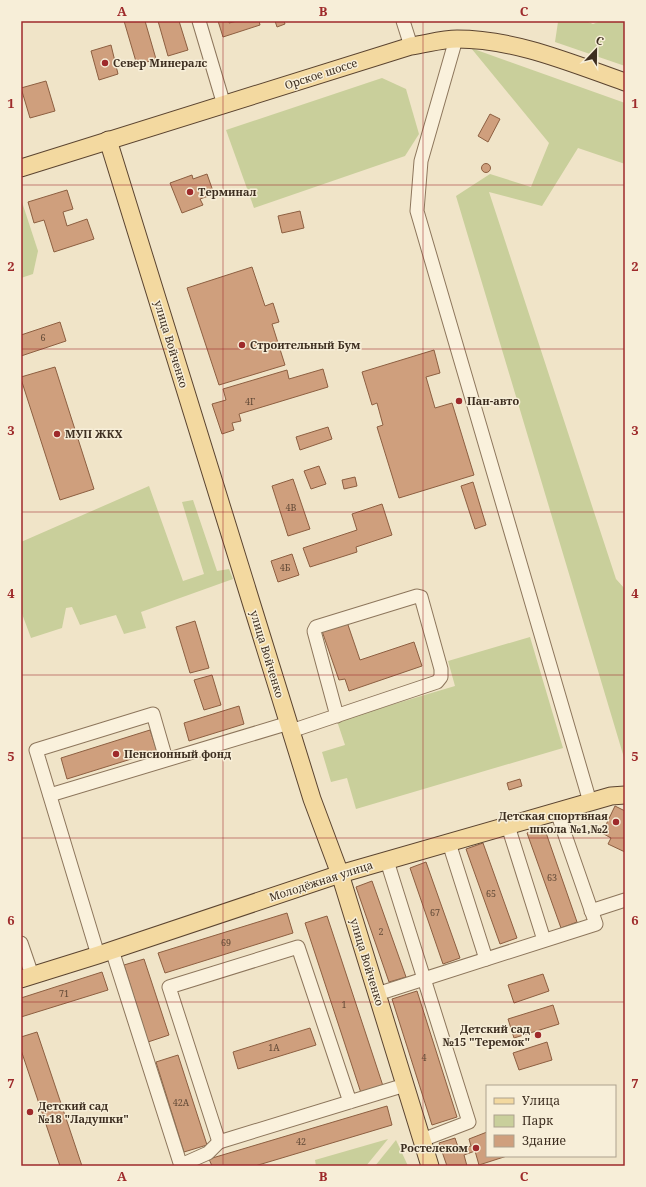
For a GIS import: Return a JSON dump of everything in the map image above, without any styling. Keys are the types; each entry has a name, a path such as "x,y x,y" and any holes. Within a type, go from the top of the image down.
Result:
{"main road":[{"name":"Орское шоссе","path":"21,168 411,46 456,39 501,42 547,55 625,82"},
{"name":"улица Войченко","path":"108,140 312,799 340,874 430,1166"},
{"name":"Молодёжная улица","path":"26,977 340,874 611,796 625,795"}],"lane":[{"path":"199,21 224,105"},
{"path":"403,21 411,46"},
{"path":"456,39 421,161 417,212 590,802"},
{"path":"50,795 166,759 337,716 437,682 441,677 441,669 421,597 417,596 316,627 314,631 337,716"},
{"path":"166,759 153,714 36,750 50,795 181,1165 208,1153 219,1142 405,1085"},
{"path":"377,994 596,924 557,812"},
{"path":"508,826 544,940"},
{"path":"449,843 486,959"},
{"path":"387,861 469,1122 422,1140"},
{"path":"591,911 625,900"},
{"path":"21,943 26,977"},
{"path":"219,1142 169,987 298,947 350,1102"}],"green space":[{"path":"586,21 593,24 601,21 625,21 625,66 555,42 558,22"},
{"path":"471,48 625,103 625,164 578,148 542,206 489,192 616,579 625,589 625,761 456,196 490,174 531,187 549,143"},
{"path":"382,78 406,89 419,134 405,156 254,208 226,130"},
{"path":"21,199 38,251 33,274 21,278"},
{"path":"149,486 183,581 204,574 182,502 193,500 217,571 229,569 233,579 141,612 146,628 124,634 116,615 80,625 72,607 66,608 62,628 31,638 21,611 21,542"},
{"path":"530,637 563,748 356,809 347,778 331,782 322,752 345,745 337,721 455,686 448,661"},
{"path":"388,1139 366,1166 316,1166 315,1160"},
{"path":"396,1140 408,1166 375,1166"}],"building":[{"path":"124,21 145,21 156,59 137,65"},
{"path":"158,21 179,21 188,50 168,56"},
{"path":"218,21 229,21 229,23 237,21 259,21 260,25 223,37"},
{"path":"275,21 284,21 285,24 277,27"},
{"name":"Север Минералс","path":"111,45 118,74 99,80 91,51"},
{"path":"46,81 55,111 30,118 21,88"},
{"path":"490,114 500,119 488,142 478,136"},
{"path":"486,163 491,168 486,173 481,168"},
{"path":"207,174 214,194 200,199 203,205 182,213 170,183 192,175 193,179"},
{"path":"67,190 73,209 63,212 67,226 87,219 94,239 54,252 44,220 34,223 28,202"},
{"path":"300,211 304,228 282,233 278,216"},
{"name":"Строительный Бум","path":"252,267 265,306 273,303 279,322 272,324 285,365 219,385 187,288"},
{"path":"60,322 66,341 21,356 21,335"},
{"path":"434,350 440,373 426,377 435,408 452,403 474,475 399,498 377,427 383,425 377,403 372,405 362,372"},
{"name":"МУП ЖКХ","path":"55,367 94,489 60,500 21,379 21,377"},
{"path":"323,369 328,387 239,414 241,421 232,423 234,430 222,434 212,404 226,400 223,389 287,370 289,379"},
{"path":"328,427 332,439 300,450 296,437"},
{"path":"319,466 326,484 311,489 304,471"},
{"path":"355,477 357,486 344,489 342,480"},
{"path":"293,479 310,529 288,536 272,486"},
{"path":"473,482 486,525 475,529 461,486"},
{"path":"382,504 392,535 356,547 357,552 310,567 303,548 357,530 352,514"},
{"path":"292,554 299,575 278,582 271,561"},
{"path":"195,621 209,668 190,673 176,627"},
{"path":"347,622 360,660 414,642 422,666 349,691 345,679 339,680 322,631"},
{"path":"212,675 221,705 204,710 194,680"},
{"path":"239,706 244,724 189,741 184,723"},
{"path":"150,730 157,751 67,779 61,758"},
{"path":"520,779 522,786 509,790 507,783"},
{"name":"Детская спортвная школа №1,№2","path":"615,806 625,811 625,852 608,844 611,838 602,833"},
{"path":"544,827 577,922 561,928 527,833"},
{"path":"483,843 517,938 500,944 466,849"},
{"path":"426,862 460,958 443,964 410,868"},
{"path":"372,881 406,977 389,982 356,887"},
{"path":"287,913 293,933 165,973 158,953"},
{"path":"327,916 383,1086 361,1093 305,923"},
{"path":"144,959 169,1035 148,1042 124,965"},
{"path":"102,972 108,990 21,1017 21,998"},
{"path":"543,974 549,991 514,1003 508,985"},
{"path":"417,991 457,1117 432,1125 392,999"},
{"path":"553,1005 559,1024 514,1038 508,1019"},
{"path":"310,1028 316,1045 238,1069 233,1052"},
{"path":"37,1032 82,1166 60,1166 21,1050 21,1037"},
{"path":"547,1042 552,1060 519,1070 513,1053"},
{"path":"178,1055 207,1145 184,1152 156,1062"},
{"path":"387,1106 392,1125 255,1166 212,1166 209,1159"},
{"name":"Ростелеком","path":"486,1132 486,1157 504,1157 479,1165 475,1151 464,1155 467,1166 447,1166 439,1143 455,1138 459,1150 471,1146 469,1139"}],"place":[{"name":"Север Минералс","path":"105,63"},
{"name":"Терминал","path":"190,192"},
{"name":"Строительный Бум","path":"242,345"},
{"name":"Пан-авто","path":"459,401"},
{"name":"МУП ЖКХ","path":"57,434"},
{"name":"Пенсионный фонд","path":"116,754"},
{"name":"Детская спортвная школа №1,№2","path":"616,822"},
{"name":"Детский сад №15 \"Теремок\"","path":"538,1035"},
{"name":"Детский сад №18 \"Ладушки\"","path":"30,1112"},
{"name":"Ростелеком","path":"476,1148"}]}
